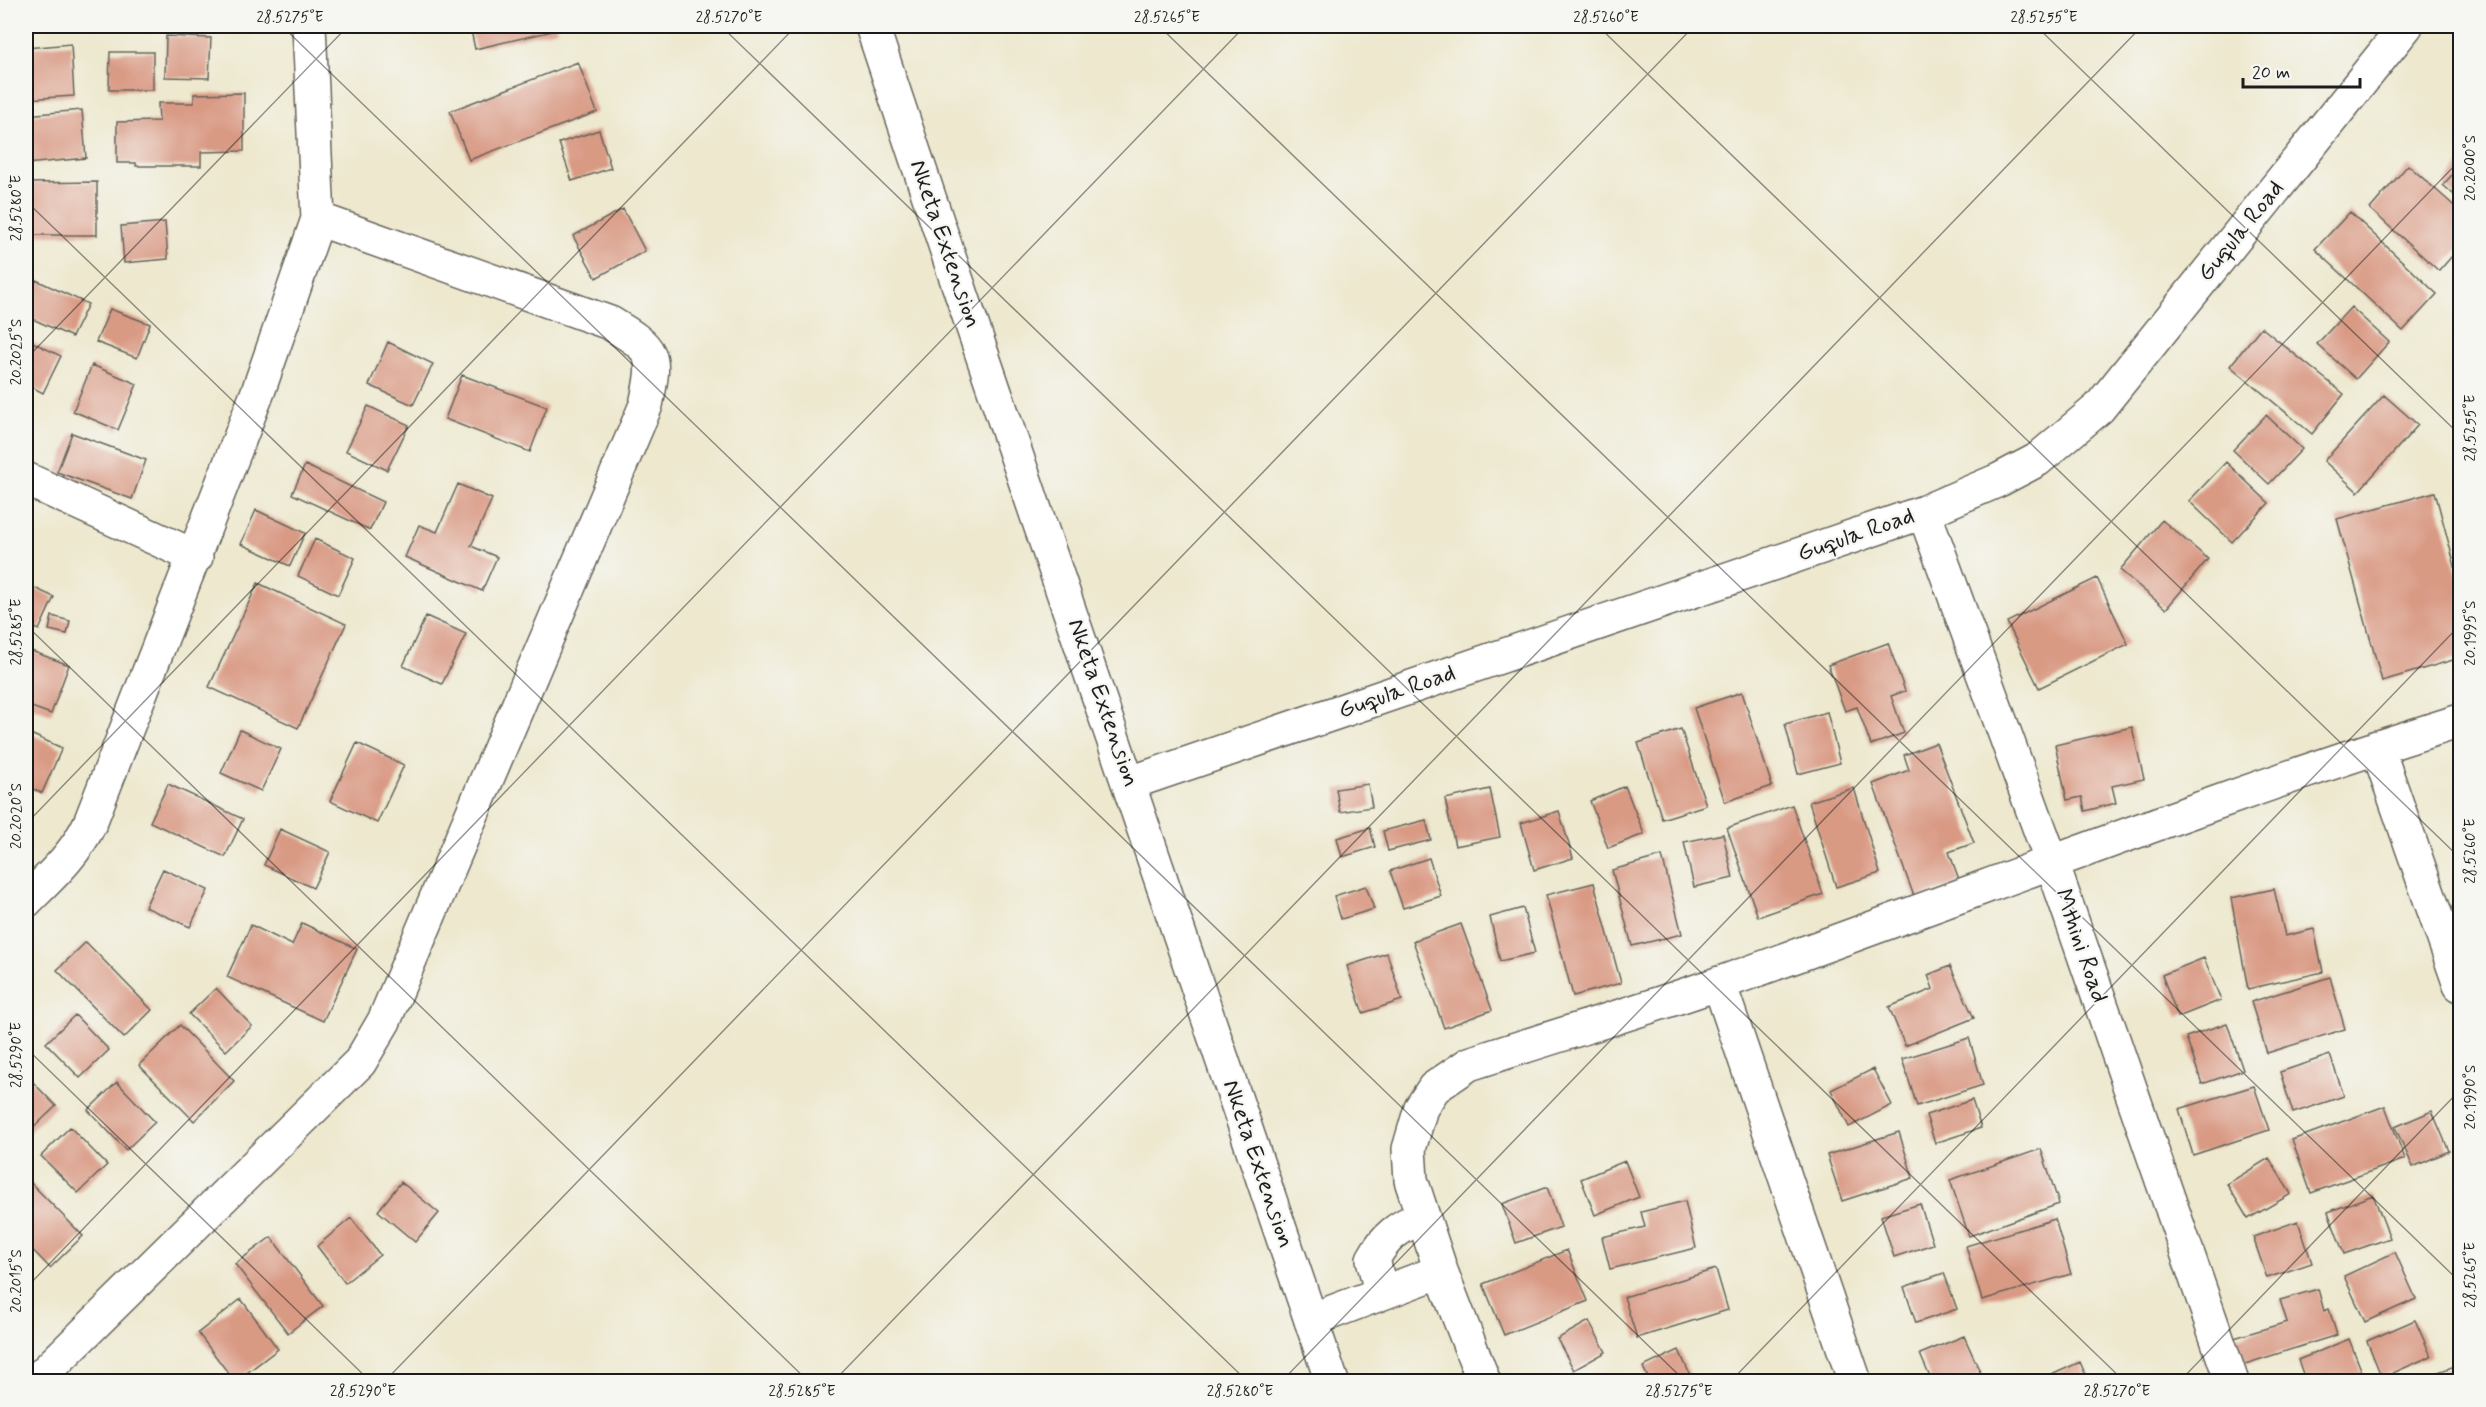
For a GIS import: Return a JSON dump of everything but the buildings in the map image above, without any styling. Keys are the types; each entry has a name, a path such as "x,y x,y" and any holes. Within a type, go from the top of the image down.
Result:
{"street":[{"path":"26,901 65,863 81,843 196,557 259,389 318,219 309,26"},
{"name":"Nketa Extension","path":"873,26 953,269 1130,783 1332,1382"},
{"name":"Guqula Road","path":"1130,783 1924,512 1999,480 2037,460 2099,408 2406,26"},
{"path":"35,1382 360,1062 384,1021 646,405 652,367 650,354 643,343 610,323 318,219"},
{"path":"26,479 196,557"},
{"name":"Mthini Road","path":"1924,512 2051,860 2232,1382"},
{"path":"1484,1382 1441,1271 1411,1180 1409,1149 1421,1108 1434,1088 1453,1072 1469,1064 1719,983 2051,860 2377,747 2460,721"},
{"path":"2377,747 2460,985"},
{"path":"1719,983 1855,1382"},
{"path":"1380,1292 1373,1259 1383,1241 1403,1225 1423,1217"},
{"path":"1311,1320 1380,1292 1441,1271"}]}
